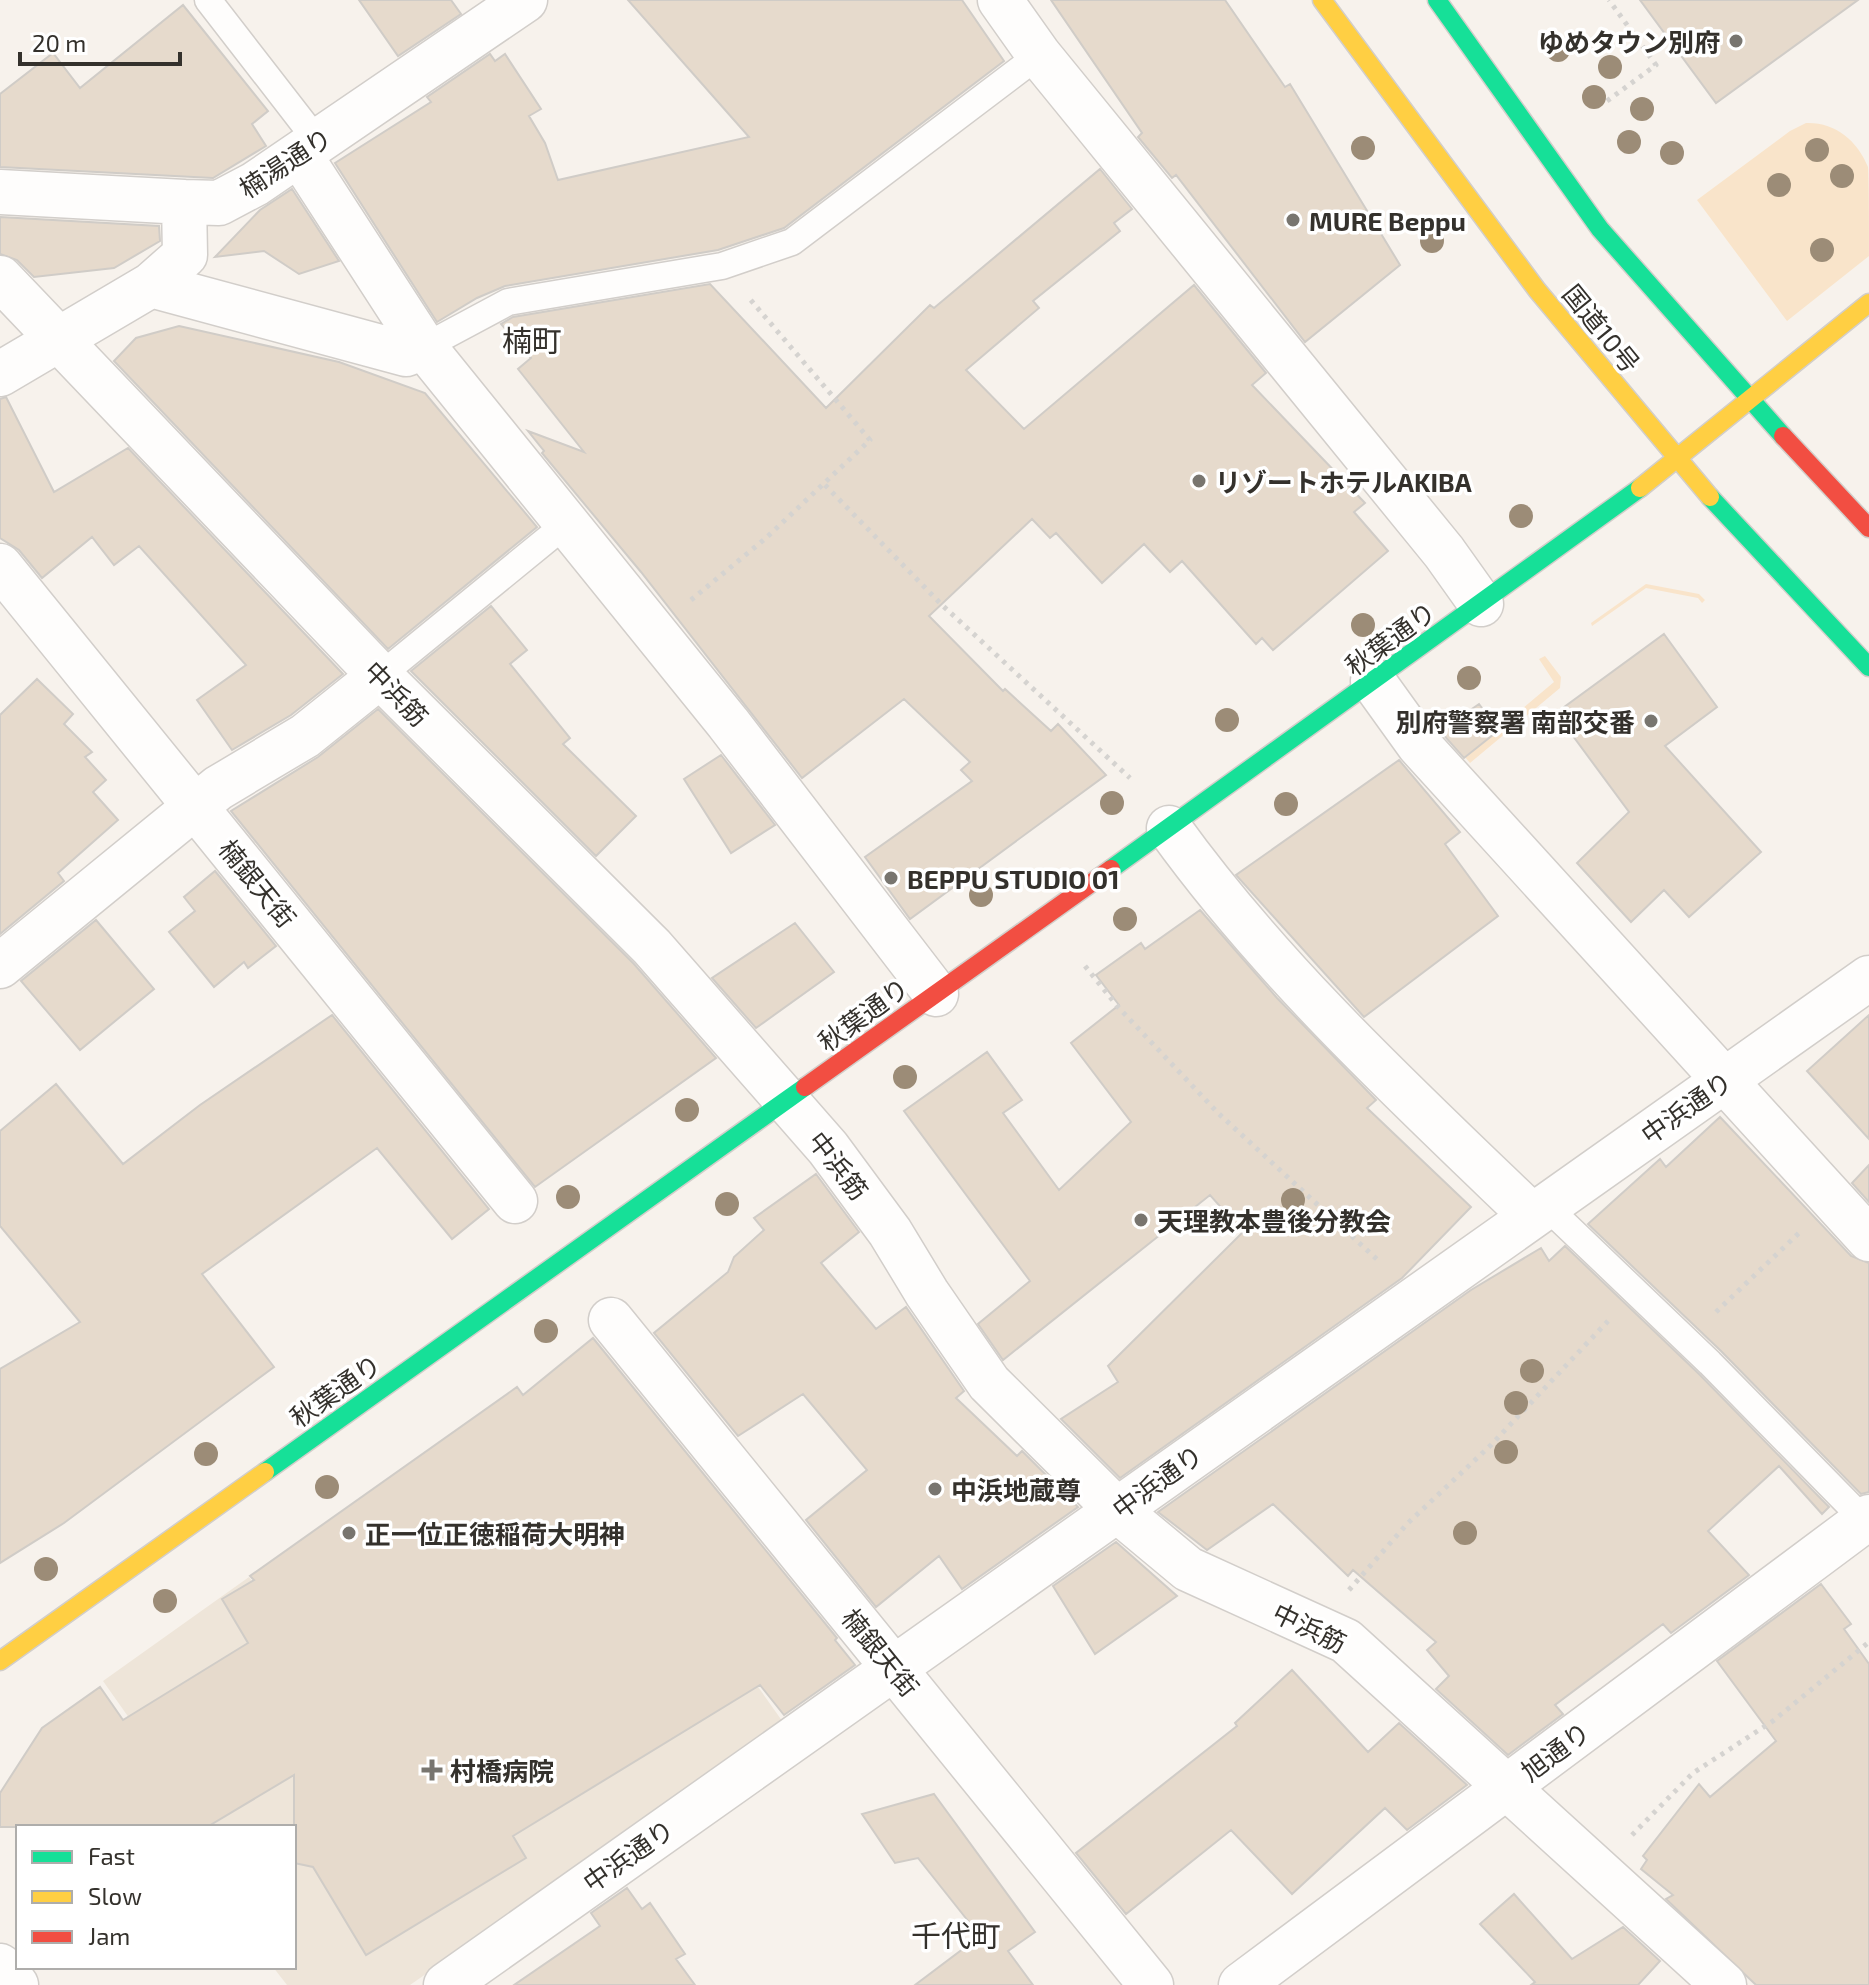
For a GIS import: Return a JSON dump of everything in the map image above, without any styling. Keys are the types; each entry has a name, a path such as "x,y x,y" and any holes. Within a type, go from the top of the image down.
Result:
{"main road":[{"name":"国道10号","path":"1322,0 1407,121 1520,268 1675,459 1869,667"},
{"path":"1437,0 1600,229 1749,400 1869,528"},
{"name":"秋葉通り","path":"0,1661 1603,518 1869,303"}],"street":[{"name":"楠湯通り","path":"0,192 219,203 308,148 525,0"},
{"path":"1001,0 1039,55 1444,552 1481,604"},
{"path":"308,148 424,347 654,632 936,994"},
{"path":"0,374 151,285 185,255 184,202"},
{"name":"中浜筋","path":"0,278 61,338 380,676 652,947 828,1148 890,1232 927,1293 989,1383 1117,1510 1188,1569 1346,1641 1724,1985"},
{"path":"151,285 406,354 424,347"},
{"name":"楠銀天街","path":"0,566 515,1201"},
{"path":"2,960 218,788 305,736 380,676"},
{"path":"1373,681 1419,745 1869,1239"},
{"path":"1169,828 1225,902 1397,1086 1539,1211"},
{"name":"中浜通り","path":"446,1985 1869,978"},
{"name":"楠銀天街","path":"611,1320 1151,1985"},
{"name":"旭通り","path":"1241,1985 1867,1521"},
{"path":"0,1966 16,1985"}],"lane":[{"path":"208,0 308,148"},
{"path":"424,347 508,302 722,266 792,242 1039,55"},
{"path":"380,676 566,524"},
{"path":"1539,1211 1635,1292 1686,1340 1867,1521"}],"path":[{"path":"1607,101 1656,65 1609,0"},
{"path":"654,632 825,485 870,440 722,266"},
{"path":"825,485 941,604 1130,778"},
{"path":"1085,966 1118,1007 1218,1113 1369,1249 1414,1300"},
{"path":"1686,1340 1834,1200"},
{"path":"1322,1631 1358,1577 1447,1483 1491,1445 1635,1292"},
{"path":"1604,1875 1612,1860 1652,1811 1693,1773 1773,1721 1869,1642"}],"shaded area":[{"path":"1806,123 1817,123 1844,134 1858,149 1868,167 1869,256 1787,321 1697,200 1790,131"},
{"path":"1646,584 1699,594 1705,600 1702,603 1698,598 1646,588 1592,626 1591,623"},
{"path":"1545,656 1561,677 1560,688 1470,763 1465,757 1554,682 1539,659"},
{"name":"村橋病院","path":"249,1577 304,1654 744,1667 785,1725 410,1985 287,1985 275,1969 296,1969 296,1825 165,1825 158,1759 103,1681"}],"building":[{"path":"359,0 451,0 461,14 398,56"},
{"path":"628,0 962,0 1004,61 784,228 718,250 505,286 477,298 437,322 335,163 431,102 427,97 490,54 495,61 505,54 541,109 529,116 545,143 558,180 749,137"},
{"path":"1051,0 1225,0 1285,87 1290,84 1400,265 1305,342 1176,175 1172,178 1138,137 1142,133"},
{"name":"ゆめタウン別府","path":"1640,0 1858,0 1716,103"},
{"path":"183,5 268,111 252,124 266,146 213,178 0,167 0,94 53,53 80,88"},
{"path":"1100,169 1132,209 1114,223 1120,231 1033,301 1039,308 966,370 1024,429 1194,285 1266,373 1252,385 1365,503 1354,512 1388,551 1273,650 1262,638 1256,644 1182,561 1170,572 1144,544 1102,583 1056,533 1050,538 1032,519 929,616 1003,691 1005,689 1051,731 1058,724 1106,775 910,919 865,857 972,781 961,770 970,762 904,699 802,778 641,572 542,453 544,451 528,431 584,452 518,369 531,358 501,324 513,317 710,284 826,408 930,305 934,308"},
{"path":"292,189 339,261 299,274 264,251 215,257 260,210"},
{"path":"0,217 159,226 160,241 114,268 34,277 17,260 0,254"},
{"path":"179,326 339,362 425,393 537,527 388,649 114,361 136,338"},
{"path":"6,397 54,492 128,448 343,674 291,715 232,750 197,700 246,665 139,546 114,565 92,537 42,578 19,550 0,538 0,399"},
{"path":"491,606 527,650 510,664 570,738 563,744 636,816 596,856 411,671"},
{"path":"1664,634 1717,707 1665,746 1761,852 1689,917 1664,890 1631,922 1577,863 1629,812 1556,713"},
{"path":"37,679 73,714 64,724 92,752 85,757 106,780 93,792 118,820 58,873 64,881 0,934 0,715"},
{"path":"1479,704 1499,730 1464,758 1440,731"},
{"path":"378,709 634,964 716,1058 535,1187 231,811 318,757"},
{"path":"721,755 775,825 731,853 684,779"},
{"path":"1399,760 1460,832 1445,844 1498,916 1364,1017 1236,875"},
{"path":"215,871 276,946 248,968 244,962 214,987 169,932 195,911 184,897"},
{"path":"1200,910 1277,998 1376,1100 1367,1108 1471,1207 1402,1278 1120,1478 1061,1419 1118,1382 1108,1366 1243,1232 1210,1195 1003,1360 978,1324 1030,1281 904,1111 987,1052 1022,1100 1003,1113 1059,1190 1131,1122 1071,1043 1119,1005 1096,975 1141,943 1145,949"},
{"path":"96,920 154,989 80,1050 21,981"},
{"path":"795,923 834,972 756,1028 712,978"},
{"path":"332,1015 489,1209 452,1239 377,1148 202,1274 274,1367 64,1523 0,1563 0,1369 80,1322 0,1226 0,1131 56,1084 123,1164 200,1105"},
{"path":"1869,1015 1869,1139 1807,1071"},
{"path":"1720,1117 1851,1256 1869,1263 1869,1492 1861,1494 1721,1351 1588,1224 1660,1159 1666,1167"},
{"path":"1869,1165 1869,1202 1852,1183"},
{"path":"816,1174 859,1232 821,1263 876,1329 906,1307 964,1391 956,1398 1017,1456 1022,1451 1078,1507 962,1589 939,1556 876,1607 806,1520 867,1470 803,1394 738,1436 654,1333 728,1272 734,1257 764,1230 754,1218"},
{"path":"1565,1246 1699,1374 1829,1507 1822,1514 1779,1466 1708,1531 1749,1575 1671,1633 1663,1624 1555,1705 1563,1714 1508,1755 1436,1689 1449,1676 1427,1650 1436,1642 1353,1570 1348,1576 1273,1504 1207,1550 1158,1512 1471,1290 1541,1248 1549,1261"},
{"path":"593,1338 837,1638 835,1640 855,1665 784,1715 760,1685 513,1836 526,1858 366,1955 313,1867 296,1863 294,1775 210,1825 0,1827 0,1793 42,1728 100,1687 123,1720 248,1643 222,1599 254,1580 250,1576 517,1387 523,1395"},
{"path":"1116,1542 1177,1596 1095,1654 1053,1586"},
{"path":"1821,1584 1851,1624 1844,1629 1869,1664 1869,1985 1756,1985 1666,1899 1673,1895 1641,1869 1647,1860 1643,1856 1699,1784 1710,1797 1776,1741 1717,1661"},
{"path":"1292,1670 1368,1752 1399,1723 1467,1785 1407,1830 1385,1808 1292,1894 1231,1830 1126,1914 1076,1853 1237,1726 1235,1723"},
{"path":"934,1794 1035,1932 1008,1951 1033,1985 915,1985 980,1936 918,1858 895,1863 862,1814"},
{"path":"627,1888 642,1909 650,1903 685,1954 676,1959 695,1985 514,1985 600,1926 591,1913"},
{"path":"1514,1894 1572,1959 1623,1927 1660,1961 1638,1985 1531,1985 1535,1982 1480,1924"}],"traffic: fast":[{"path":"1437,0 1600,229 1783,436"},
{"path":"1111,869 1640,488"},
{"path":"1710,497 1869,667"},
{"path":"265,1472 805,1087"}],"traffic: slow":[{"path":"1322,0 1537,290 1710,497"},
{"path":"1640,488 1869,303"},
{"path":"0,1661 265,1472"}],"traffic: jam":[{"path":"1783,436 1869,528"},
{"path":"805,1087 1111,869"}],"place":[{"name":"ゆめタウン別府","path":"1736,41"},
{"name":"MURE Beppu","path":"1293,220"},
{"name":"リゾートホテルAKIBA","path":"1199,481"},
{"name":"別府警察署 南部交番","path":"1651,721"},
{"name":"BEPPU STUDIO 01","path":"891,878"},
{"name":"天理教本豊後分教会","path":"1141,1220"},
{"name":"中浜地蔵尊","path":"935,1489"},
{"name":"正一位正徳稲荷大明神","path":"349,1533"},
{"name":"村橋病院","path":"432,1770"}],"district":[{"name":"楠町","path":"532,340"},
{"name":"千代町","path":"956,1935"}]}
